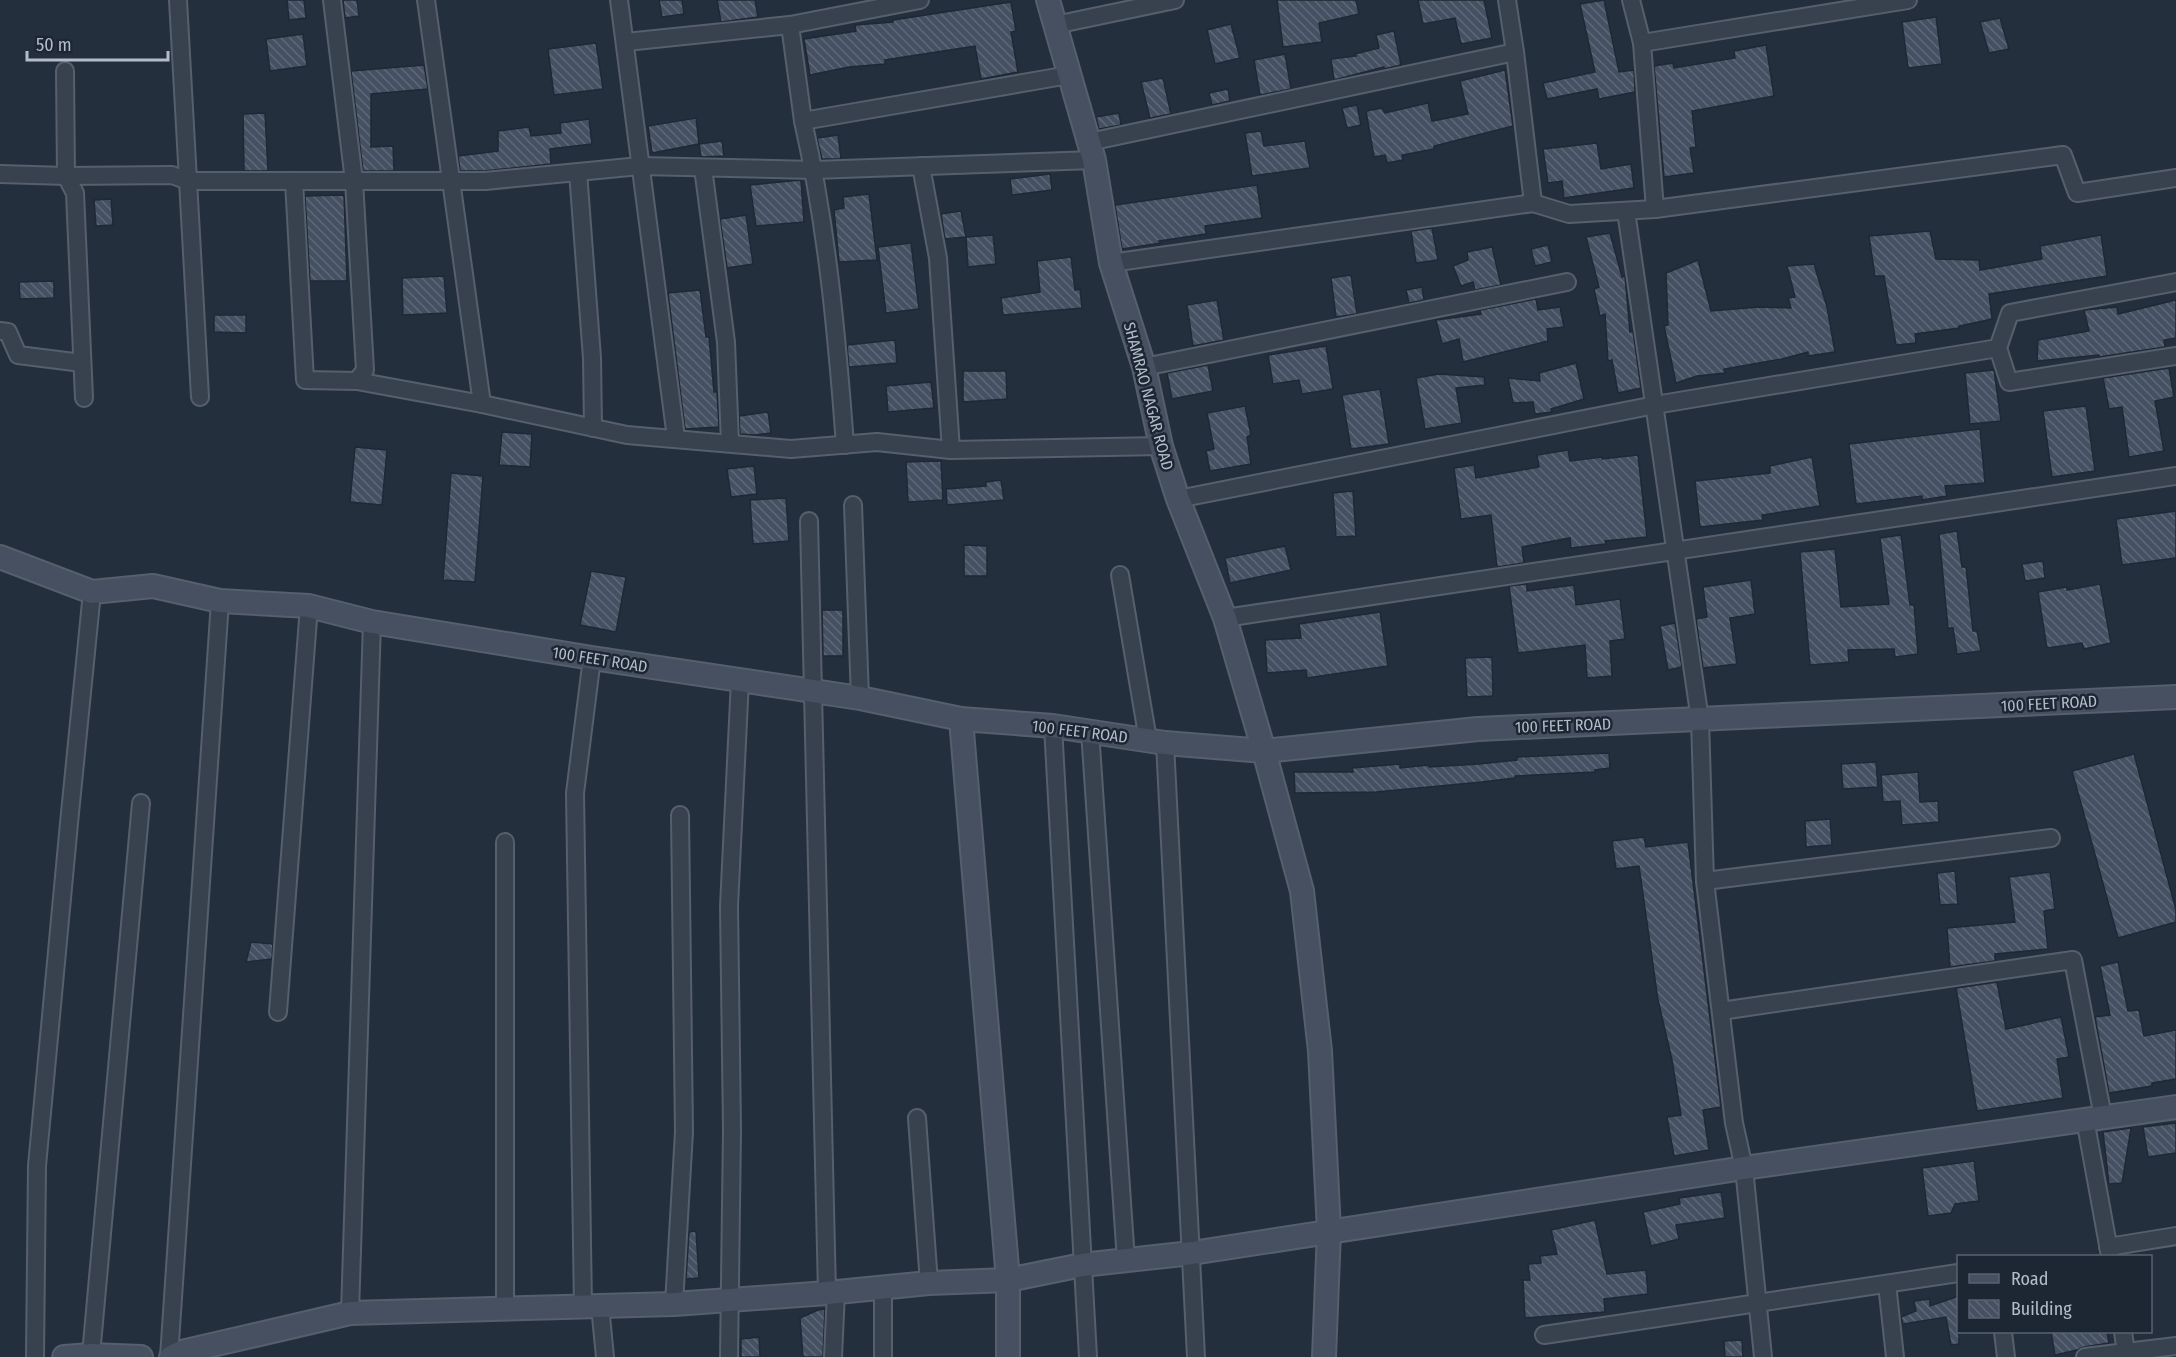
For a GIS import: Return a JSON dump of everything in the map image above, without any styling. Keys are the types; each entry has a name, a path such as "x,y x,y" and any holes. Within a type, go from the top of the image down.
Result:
{"street":[{"path":"178,0 200,397"},
{"path":"332,0 354,181 365,370 357,381"},
{"path":"426,0 482,404"},
{"path":"619,0 676,438"},
{"path":"626,42 789,25 920,0"},
{"name":"SHAMRAO NAGAR ROAD","path":"1048,0 1091,151 1111,263 1144,367 1161,446 1178,499 1225,618 1302,891 1320,1051 1329,1231 1324,1357"},
{"path":"1055,25 1175,0"},
{"path":"1507,0 1533,203"},
{"path":"1631,0 1642,43 1655,209"},
{"path":"1642,43 1908,0"},
{"path":"789,25 803,121 814,170 837,332 845,445"},
{"path":"0,174 172,175 188,181 452,182 485,181 640,166 814,170 921,166 1091,151 1515,52"},
{"path":"65,71 66,176 75,193 84,398"},
{"path":"803,121 1069,75"},
{"path":"1111,263 1533,203 1569,214 1655,209 2063,155 2077,193 2176,178"},
{"path":"921,166 938,258 951,450"},
{"path":"703,168 726,342 730,443"},
{"path":"578,172 592,358 593,428"},
{"path":"294,181 305,380 357,381 482,404 627,435 791,449 877,442 951,450 1161,446"},
{"path":"1626,211 1700,720 1705,881 1734,1123 1744,1168 1763,1357"},
{"path":"1144,367 1567,282"},
{"path":"2176,282 2010,313 1998,348 2009,382 2176,356"},
{"path":"0,331 9,332 18,355 82,363"},
{"path":"1178,499 1655,405 1998,348"},
{"path":"1225,618 2176,476"},
{"path":"853,506 860,698"},
{"path":"809,521 833,1357"},
{"name":"100 FEET ROAD","path":"0,557 92,592 153,586 220,601 309,606 372,622 860,698 961,719 1053,726 1157,741 1264,751 1478,729 2176,697"},
{"path":"1120,575 1157,741 1192,1253 1196,1357"},
{"path":"35,1357 37,1166 92,592"},
{"path":"220,601 170,1357 182,1352 350,1313 674,1304 831,1293 929,1283 1008,1280 1082,1265 1192,1253 1744,1168 2176,1107"},
{"path":"278,1012 309,606"},
{"path":"350,1313 372,622"},
{"path":"592,658 575,793 592,1306 605,1357"},
{"path":"729,1357 732,1130 729,906 740,680"},
{"path":"961,719 1008,1280 1008,1357"},
{"path":"1053,726 1088,1357"},
{"path":"1090,731 1126,1261"},
{"path":"91,1355 141,803"},
{"path":"674,1304 684,1132 680,815"},
{"path":"1705,881 2051,838"},
{"path":"505,842 505,1309"},
{"path":"1720,1011 2073,960 2109,1252 2176,1236"},
{"path":"917,1118 929,1283"},
{"path":"1544,1335 1957,1273"},
{"path":"1887,1284 1895,1357"},
{"path":"883,1288 883,1357"},
{"path":"2003,1333 2006,1357"},
{"path":"2123,1333 2126,1352"},
{"path":"2085,1357 2176,1346"},
{"path":"64,1357 91,1355 141,1357"}],"building":[{"path":"287,0 304,0 306,18 289,20"},
{"path":"343,0 357,0 359,16 345,18"},
{"path":"659,0 682,0 684,14 662,17"},
{"path":"717,0 755,0 758,17 721,22"},
{"path":"1277,0 1356,0 1359,14 1319,23 1322,42 1283,47"},
{"path":"1418,0 1484,0 1492,38 1461,44 1455,18 1423,24"},
{"path":"1604,0 1619,72 1634,70 1635,92 1599,99 1597,89 1547,99 1543,83 1595,72 1580,4"},
{"path":"1011,2 1016,31 1011,32 1018,72 981,79 975,46 885,60 885,64 849,67 810,75 804,39 856,31 855,25 893,22 893,20"},
{"path":"1936,17 1942,64 1908,68 1902,22"},
{"path":"2000,18 2009,49 1989,53 1980,22"},
{"path":"1231,24 1240,58 1215,64 1207,30"},
{"path":"1394,31 1401,65 1334,80 1331,59 1356,56 1355,54 1379,48 1376,35"},
{"path":"303,34 307,66 270,71 266,39"},
{"path":"596,43 603,89 554,95 548,49"},
{"path":"1766,45 1774,96 1692,111 1696,147 1690,148 1694,173 1664,177 1654,66 1673,63 1674,68 1735,58 1734,51"},
{"path":"1285,54 1291,89 1260,95 1254,60"},
{"path":"424,65 428,89 371,94 371,147 393,146 394,171 363,171 351,71"},
{"path":"1505,70 1513,126 1434,146 1434,149 1402,155 1403,160 1387,163 1385,155 1374,157 1366,111 1382,108 1385,113 1428,103 1432,121 1468,114 1460,81"},
{"path":"1163,78 1171,114 1150,118 1141,82"},
{"path":"1228,89 1230,101 1212,105 1209,93"},
{"path":"1357,105 1361,125 1347,128 1342,108"},
{"path":"265,113 268,171 244,171 243,114"},
{"path":"1119,113 1121,125 1099,129 1096,117"},
{"path":"696,118 699,144 652,153 648,126"},
{"path":"589,119 592,144 550,149 551,164 484,171 460,171 458,156 498,151 498,131 529,127 531,136 561,133 560,123"},
{"path":"1261,131 1264,146 1305,141 1310,168 1252,176 1245,133"},
{"path":"838,135 841,159 822,159 817,138"},
{"path":"722,141 724,156 701,157 699,144"},
{"path":"1597,143 1601,169 1631,164 1634,188 1564,198 1562,181 1548,183 1543,149"},
{"path":"1050,174 1052,190 1012,195 1010,179"},
{"path":"801,180 804,222 756,226 750,185"},
{"path":"1257,185 1262,218 1205,226 1206,234 1122,249 1115,205"},
{"path":"869,194 877,260 839,262 834,210 844,208 843,197"},
{"path":"344,195 347,281 310,281 305,196"},
{"path":"111,199 113,225 96,226 94,200"},
{"path":"961,211 966,237 945,239 941,214"},
{"path":"746,215 753,264 727,268 720,219"},
{"path":"1432,228 1438,260 1416,263 1411,231"},
{"path":"1930,231 1936,259 1979,260 1980,270 2042,259 2040,246 2101,235 2107,276 1989,294 1992,319 1959,326 1959,328 1915,334 1916,343 1896,345 1884,276 1875,276 1869,236"},
{"path":"1610,233 1622,277 1625,276 1630,332 1633,331 1641,388 1618,393 1612,360 1608,361 1605,314 1600,316 1594,289 1599,287 1586,237"},
{"path":"993,235 996,264 968,267 966,237"},
{"path":"911,243 919,309 886,313 878,247"},
{"path":"1548,245 1552,262 1535,266 1531,249"},
{"path":"1492,247 1501,285 1475,290 1473,282 1461,286 1453,266 1468,260 1467,252"},
{"path":"1071,257 1075,290 1080,289 1082,308 1003,315 1001,298 1040,292 1037,261"},
{"path":"1698,260 1711,311 1759,307 1791,308 1788,298 1795,297 1787,266 1814,264 1827,307 1835,352 1808,356 1808,352 1724,369 1725,373 1697,376 1676,383 1664,326 1668,325 1666,273"},
{"path":"1351,275 1357,314 1336,317 1331,278"},
{"path":"444,276 447,313 403,315 402,278"},
{"path":"54,281 54,298 20,299 19,282"},
{"path":"1422,287 1424,300 1409,303 1406,290"},
{"path":"700,290 706,337 709,337 714,392 717,392 719,427 685,429 668,293"},
{"path":"1536,299 1538,310 1560,307 1564,327 1547,329 1548,341 1463,362 1459,339 1442,344 1436,320 1481,314 1480,310"},
{"path":"1217,300 1224,340 1193,346 1187,305"},
{"path":"2176,300 2176,338 2164,340 2165,347 2099,357 2099,355 2037,361 2038,340 2089,331 2084,310 2117,307 2118,314"},
{"path":"214,315 246,315 246,333 214,332"},
{"path":"895,340 897,363 849,367 847,345"},
{"path":"1326,346 1333,389 1302,394 1299,380 1273,384 1268,355"},
{"path":"1576,363 1584,399 1551,409 1552,412 1535,414 1533,402 1513,403 1508,378 1540,381 1539,373"},
{"path":"1208,365 1213,391 1172,399 1167,373"},
{"path":"2169,368 2174,397 2155,401 2164,451 2129,457 2122,407 2109,409 2103,378"},
{"path":"1994,370 2001,421 1970,424 1965,373"},
{"path":"963,371 1006,371 1007,399 963,402"},
{"path":"1439,374 1484,377 1485,385 1456,388 1462,423 1425,429 1416,378"},
{"path":"931,382 934,408 888,412 886,386"},
{"path":"1380,389 1389,444 1351,449 1342,395"},
{"path":"1245,406 1251,435 1247,437 1251,464 1210,471 1206,451 1214,449 1207,413"},
{"path":"2086,406 2095,471 2052,477 2043,411"},
{"path":"768,412 771,433 740,434 739,416"},
{"path":"1980,429 1985,483 1945,486 1947,496 1922,500 1922,496 1856,504 1849,444"},
{"path":"502,432 532,434 530,467 499,465"},
{"path":"355,447 387,450 382,505 350,502"},
{"path":"1568,450 1570,461 1638,455 1647,537 1605,541 1606,544 1571,548 1570,538 1522,547 1524,563 1497,567 1491,515 1461,519 1454,468 1474,465 1476,478 1539,467 1537,455"},
{"path":"1812,457 1820,506 1762,515 1763,520 1700,527 1695,481 1770,473 1770,466"},
{"path":"941,461 943,500 908,502 906,462"},
{"path":"754,466 757,494 731,497 727,469"},
{"path":"451,473 483,476 475,582 443,580"},
{"path":"1001,480 1004,500 947,505 946,489 986,486 986,482"},
{"path":"1353,491 1356,536 1336,537 1333,493"},
{"path":"786,498 789,541 753,544 750,500"},
{"path":"2176,511 2176,558 2122,565 2116,519"},
{"path":"1957,531 1962,567 1966,567 1973,631 1977,631 1981,651 1957,654 1953,628 1948,628 1939,534"},
{"path":"1901,535 1910,605 1914,605 1918,654 1895,657 1894,649 1848,650 1849,662 1810,665 1800,552 1835,549 1841,607 1889,604 1880,538"},
{"path":"964,545 987,546 987,576 964,576"},
{"path":"1285,546 1291,570 1230,583 1225,558"},
{"path":"2043,561 2045,578 2025,581 2022,564"},
{"path":"591,571 626,577 616,632 580,625"},
{"path":"1751,580 1755,614 1730,618 1737,664 1703,668 1696,619 1707,617 1703,587"},
{"path":"1527,584 1527,591 1574,585 1576,605 1620,599 1625,639 1610,641 1612,676 1587,678 1585,645 1518,653 1509,586"},
{"path":"2100,584 2111,643 2084,649 2082,643 2047,648 2038,592"},
{"path":"822,610 843,610 843,656 823,656"},
{"path":"1380,612 1388,666 1307,678 1306,670 1267,673 1265,640 1301,638 1299,624"},
{"path":"1675,623 1682,667 1668,670 1660,626"},
{"path":"1492,657 1493,696 1467,697 1465,658"},
{"path":"1609,753 1610,768 1595,770 1595,772 1515,776 1515,778 1482,782 1376,792 1295,793 1294,772 1353,772 1352,768 1400,764 1400,768 1429,765 1429,767 1517,760 1517,757"},
{"path":"2134,754 2176,910 2176,922 2118,938 2072,771"},
{"path":"1876,762 1878,787 1843,789 1841,764"},
{"path":"1918,772 1920,802 1938,801 1939,822 1902,825 1900,801 1883,802 1881,775"},
{"path":"1830,819 1832,845 1806,847 1805,821"},
{"path":"1644,837 1646,847 1688,842 1721,1107 1703,1110 1709,1150 1674,1156 1667,1117 1681,1115 1672,1060 1658,1000 1639,866 1616,869 1612,841"},
{"path":"1955,871 1958,904 1940,905 1937,873"},
{"path":"2050,872 2055,909 2044,911 2048,949 1995,954 1995,961 1950,967 1947,928 2015,922 2009,877"},
{"path":"251,942 273,944 272,959 246,962"},
{"path":"2118,962 2128,1011 2139,1010 2144,1036 2176,1030 2176,1079 2152,1083 2152,1086 2109,1093 2095,1017 2110,1015 2100,966"},
{"path":"1997,982 2006,1029 2061,1017 2069,1057 2057,1059 2063,1098 1977,1111 1956,988"},
{"path":"2176,1123 2176,1153 2148,1157 2143,1127"},
{"path":"2131,1128 2122,1183 2109,1184 2103,1132"},
{"path":"1974,1161 1979,1201 1955,1204 1951,1213 1928,1216 1922,1168"},
{"path":"1721,1192 1725,1218 1676,1225 1679,1239 1651,1246 1643,1212 1680,1204 1679,1198"},
{"path":"1595,1220 1607,1274 1646,1270 1648,1294 1604,1299 1605,1312 1525,1318 1523,1280 1530,1280 1528,1264 1541,1263 1540,1256 1557,1254 1551,1230"},
{"path":"696,1231 699,1278 686,1279 689,1232"},
{"path":"1957,1297 1959,1344 1951,1345 1946,1317 1903,1324 1901,1317 1916,1311 1914,1301 1930,1299 1930,1306"},
{"path":"825,1309 823,1357 803,1357 800,1318"},
{"path":"2051,1333 2107,1333 2109,1343 2055,1355"},
{"path":"759,1337 760,1357 741,1357 741,1339"},
{"path":"1742,1340 1743,1357 1725,1357 1724,1341"}]}
